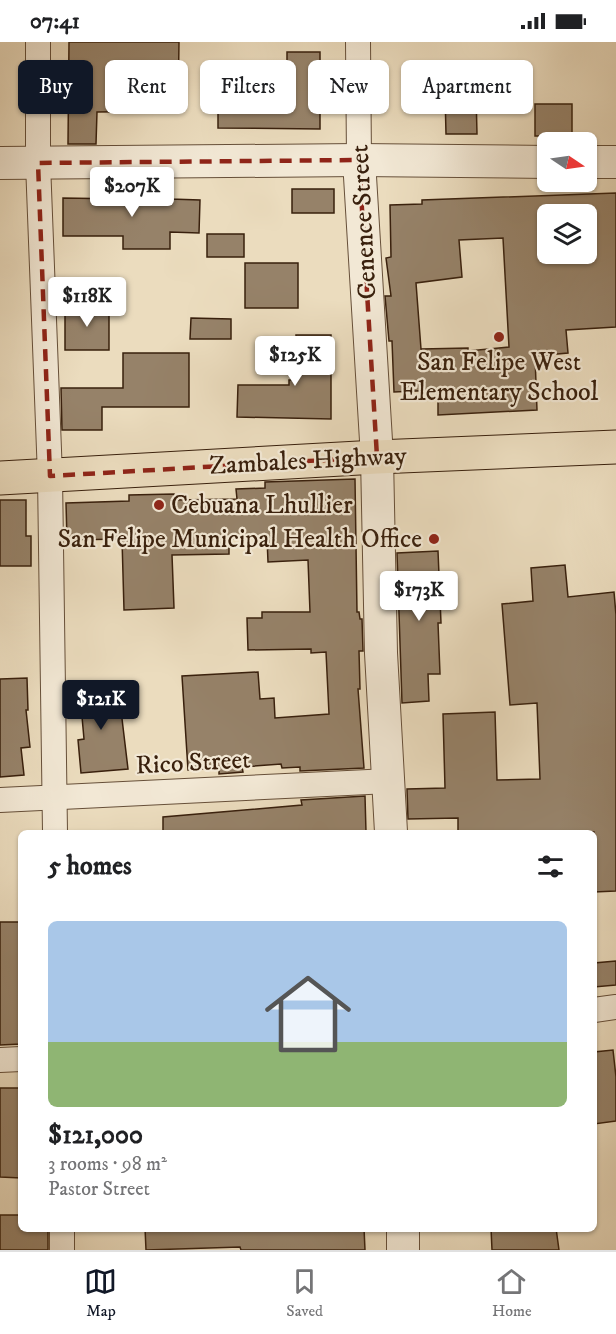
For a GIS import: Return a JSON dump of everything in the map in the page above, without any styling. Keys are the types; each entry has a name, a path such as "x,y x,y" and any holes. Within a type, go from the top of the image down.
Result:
{"main road":[{"name":"Zambales Highway","path":"0,478 377,457 616,447"}],"street":[{"path":"38,42 38,163 50,476 55,830"},
{"name":"Cenence Street","path":"358,42 359,160 377,457 381,653 392,830"},
{"path":"0,163 359,160 537,162"},
{"path":"597,162 616,162"},
{"name":"Rico Street","path":"0,800 389,781"},
{"path":"597,1010 616,1007"},
{"path":"0,1060 18,1059"},
{"path":"62,1232 62,1250"},
{"path":"403,1232 403,1250"}],"highlighted area":[{"path":"359,160 377,457 50,476 38,163"}],"building":[{"path":"69,42 179,42 179,60 105,60 105,112 97,112 96,144 68,144 68,114 93,114 93,60 69,60"},
{"path":"287,52 320,52 320,60 308,60 308,114 320,114 320,129 218,128 218,114 296,114 296,60 287,60"},
{"path":"535,104 572,104 572,132 537,132 535,136"},
{"path":"446,114 477,114 477,134 446,134"},
{"path":"292,189 334,189 334,213 292,213"},
{"path":"123,191 170,191 170,199 200,200 199,233 170,232 170,249 123,249 123,236 63,236 63,198 123,199"},
{"path":"616,193 616,327 566,330 568,353 535,356 537,410 438,415 438,390 394,392 392,341 389,341 385,296 391,296 386,258 391,257 390,205 422,204 422,200","holes":["503,238 509,347 468,351 468,348 421,349 416,283 462,277 459,240"]},
{"path":"207,234 244,234 244,257 207,257"},
{"path":"245,263 298,263 298,308 245,308"},
{"path":"65,306 109,306 109,350 65,350"},
{"path":"191,318 231,319 231,339 190,339"},
{"path":"296,335 331,335 331,419 237,417 238,385 289,385 289,380 297,380"},
{"path":"123,353 189,353 189,407 102,407 102,430 62,430 61,388 123,388"},
{"path":"355,479 357,612 362,619 363,651 359,651 360,689 358,689 364,768 300,771 300,767 282,768 281,764 242,767 243,772 219,774 219,768 188,770 182,676 258,672 260,699 274,698 275,718 329,714 326,652 311,653 311,649 248,650 247,618 262,618 262,612 310,612 308,560 268,562 267,538 229,539 229,554 172,555 174,608 124,610 122,539 67,540 66,503 129,501 129,495 174,494 174,500 237,499 236,489 265,488 265,482"},
{"path":"0,500 26,500 26,536 31,536 31,566 0,566"},
{"path":"438,551 441,623 438,623 440,674 428,674 429,701 402,703 397,553"},
{"path":"565,565 568,597 614,592 616,615 616,891 597,892 597,830 458,830 458,818 408,819 407,789 445,788 443,714 495,712 497,780 540,779 537,703 510,705 502,604 533,601 531,568"},
{"path":"27,678 28,710 26,710 30,747 21,748 24,775 0,777 0,679"},
{"path":"105,681 107,703 120,702 128,769 81,773 78,740 84,739 79,683"},
{"path":"365,796 366,830 163,830 163,817 302,805 301,800"},
{"path":"0,922 18,922 18,1044 0,1045"},
{"path":"616,961 616,985 597,987 597,963"},
{"path":"613,1050 616,1077 616,1121 597,1124 597,1052"},
{"path":"0,1088 18,1088 18,1178 0,1177"},
{"path":"0,1215 18,1215 18,1232 48,1232 48,1250 0,1250"},
{"path":"145,1232 364,1232 365,1250 241,1250 240,1247 146,1250"},
{"path":"491,1232 557,1232 559,1250 492,1250"}],"place":[{"name":"San Felipe West Elementary School","path":"499,337"},
{"name":"Cebuana Lhullier","path":"159,505"},
{"name":"San Felipe Municipal Health Office","path":"434,539"}]}
